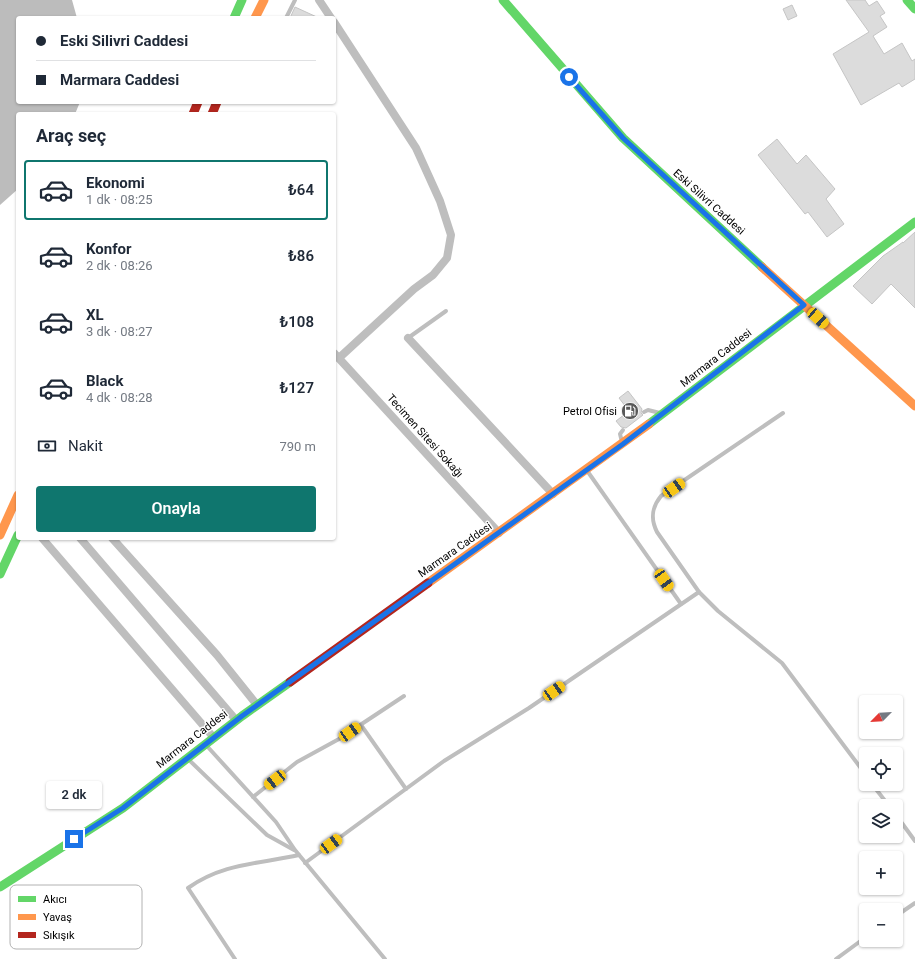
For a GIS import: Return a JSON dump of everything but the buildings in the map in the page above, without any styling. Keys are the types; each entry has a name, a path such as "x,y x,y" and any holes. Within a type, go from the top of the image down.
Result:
{"main road":[{"path":"235,16 242,0"},
{"path":"256,16 264,0"},
{"name":"Eski Silivri Caddesi","path":"503,0 623,138 915,406"},
{"path":"908,0 915,9"},
{"name":"Marmara Caddesi","path":"0,887 123,808 236,720 664,414 804,305 915,222"},
{"path":"0,535 16,499"},
{"path":"0,574 16,539"}],"street":[{"path":"319,0 330,16"},
{"path":"336,25 416,148 440,201 451,235 447,258 433,276 414,289 336,356"},
{"path":"408,338 553,494"},
{"name":"Tecimen Sitesi Sokağı","path":"336,356 499,533"},
{"path":"44,540 214,738"},
{"path":"82,540 236,720"},
{"path":"114,540 216,655 257,705"}],"lane":[{"path":"287,16 295,0"},
{"path":"408,338 446,311"},
{"path":"644,412 648,410 664,414"},
{"path":"783,413 661,496 655,506 653,522 657,532 699,592 718,611 782,663 859,766"},
{"path":"623,430 620,434 623,444"},
{"path":"586,470 681,604"},
{"path":"305,863 444,761 529,708 699,592"},
{"path":"254,797 297,762 361,725 404,696"},
{"path":"361,725 406,789"},
{"path":"205,744 276,822 305,863 385,959"},
{"path":"187,758 267,836 295,850"},
{"path":"877,791 884,799"},
{"path":"903,825 915,841"},
{"path":"235,959 188,888 199,880 239,865 299,855"},
{"path":"903,911 915,903"},
{"path":"836,959 859,943"}],"shaded area":[{"path":"0,0 72,0 76,16 16,16 16,104 79,104 76,112 16,112 16,191 0,205"}],"traffic: fast":[{"path":"235,16 242,0"},
{"path":"503,0 623,138 762,267"},
{"path":"907,0 915,9"},
{"path":"649,424 915,222"},
{"path":"0,574 16,539"},
{"path":"0,887 123,808 242,716 290,682"}],"traffic: slow":[{"path":"256,16 264,0"},
{"path":"762,267 915,406"},
{"path":"428,583 649,424"},
{"path":"0,535 16,499"}],"traffic: jam":[{"path":"194,112 197,104"},
{"path":"213,112 216,104"},
{"path":"290,682 428,583"}],"place":[{"name":"Petrol Ofisi","path":"630,411"}],"route":[{"path":"74,839 123,808 242,716 623,444 804,305 623,138 569,77"}]}
